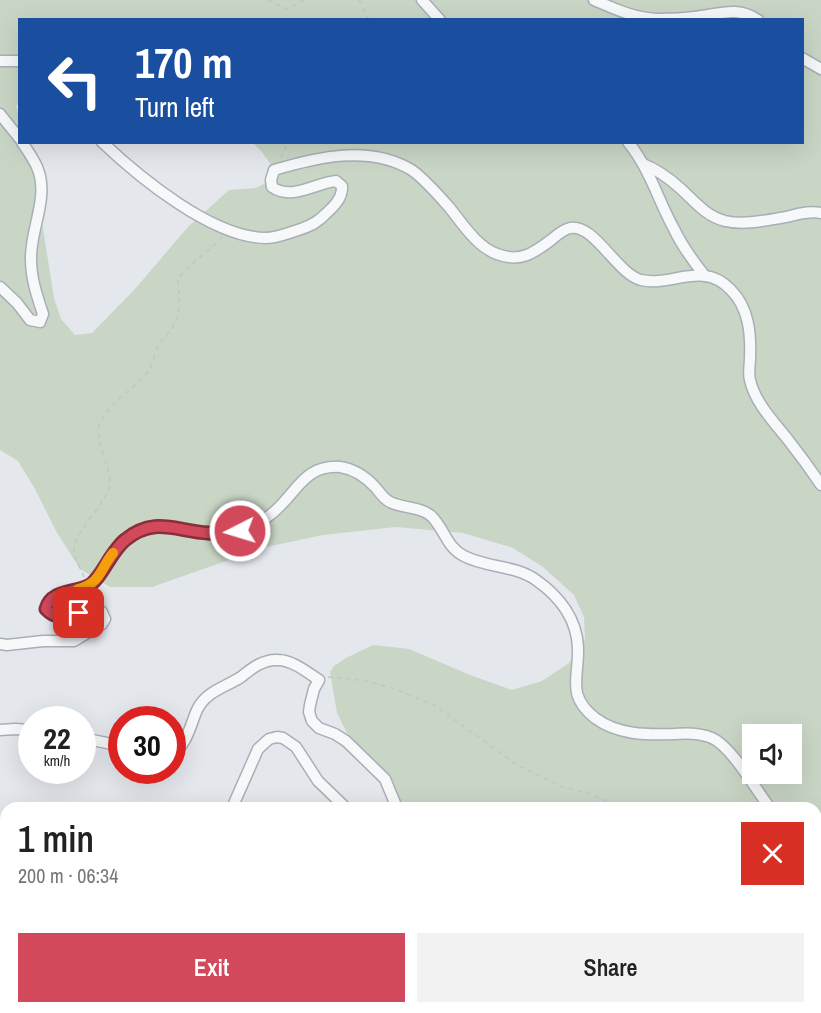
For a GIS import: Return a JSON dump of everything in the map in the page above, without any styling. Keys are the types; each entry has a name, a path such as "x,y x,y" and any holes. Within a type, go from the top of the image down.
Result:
{"street":[{"path":"422,0 438,18"},
{"path":"594,0 621,12 647,18"},
{"path":"676,18 728,11 741,12 754,18"},
{"path":"804,59 821,69"},
{"path":"0,61 18,61"},
{"path":"0,114 18,137"},
{"path":"0,287 17,303 30,320 40,322 43,314 33,284 31,246 40,207 42,186 37,168 23,144"},
{"path":"104,144 148,182 196,215 218,226 247,235 263,238 275,237 305,228 332,208 342,191 342,186 336,181 296,192 277,191 272,187 271,180 274,170 308,160 358,155 393,161 416,173 483,246 496,254 520,257 535,252 561,231 572,228 584,231 603,247 627,273 640,280 658,280 696,274 715,279 731,289 745,312 751,347 749,380 757,398 821,485"},
{"path":"629,144 659,195 672,228 705,276"},
{"path":"643,164 653,167 714,218 745,222 781,218 805,212 821,213"},
{"path":"0,644 74,641 102,624 105,619 98,609 93,608 65,617 57,617 48,612 47,604 64,592 87,587 94,582 110,556 123,541 133,534 165,526 208,533 250,528 268,517 298,484 317,470 326,467 349,469 360,473 390,502 433,517 449,544 462,555 480,563 510,569 535,579 560,601 576,633 578,649 575,685 579,699 592,715 611,728 628,732 649,735 691,733 712,738 735,759 766,802"},
{"path":"186,736 202,701 260,663 275,659 284,661 319,680 310,705 309,712 312,721 319,728 346,741 384,779 394,802"},
{"path":"0,730 18,729"},
{"path":"235,802 258,749 269,739 277,736 296,747 318,781 339,802"}],"path":[{"path":"268,0 288,9 304,0"},
{"path":"359,0 368,18"},
{"path":"274,170 287,144"},
{"path":"87,587 74,553 75,545 86,523 108,491 110,483 98,432 100,422 111,407 149,370 159,343 172,328 178,315 178,279 184,270 214,246 228,229"},
{"path":"319,680 329,677 366,681 395,689 434,705 517,765 562,787 607,802"}],"green space":[{"path":"0,0 821,0 821,802 390,802 390,790 349,737 337,713 330,672 334,666 346,658 373,645 409,649 512,690 542,681 569,663 585,639 584,617 574,595 543,567 513,548 463,533 396,527 323,535 266,547 152,587 110,587 80,569 56,531 18,461 0,450","holes":["18,18 804,18 804,144 254,144 279,176 256,188 229,190 188,227 134,290 92,333 75,335 61,319 54,298 32,159 21,144 18,144 16,105 18,105"]}],"slow traffic":[{"path":"78,589 94,582 113,553"}],"route":[{"path":"79,613 57,617 48,612 47,604 64,592 87,587 94,582 110,556 123,541 133,534 165,526 208,533 240,531"}]}
